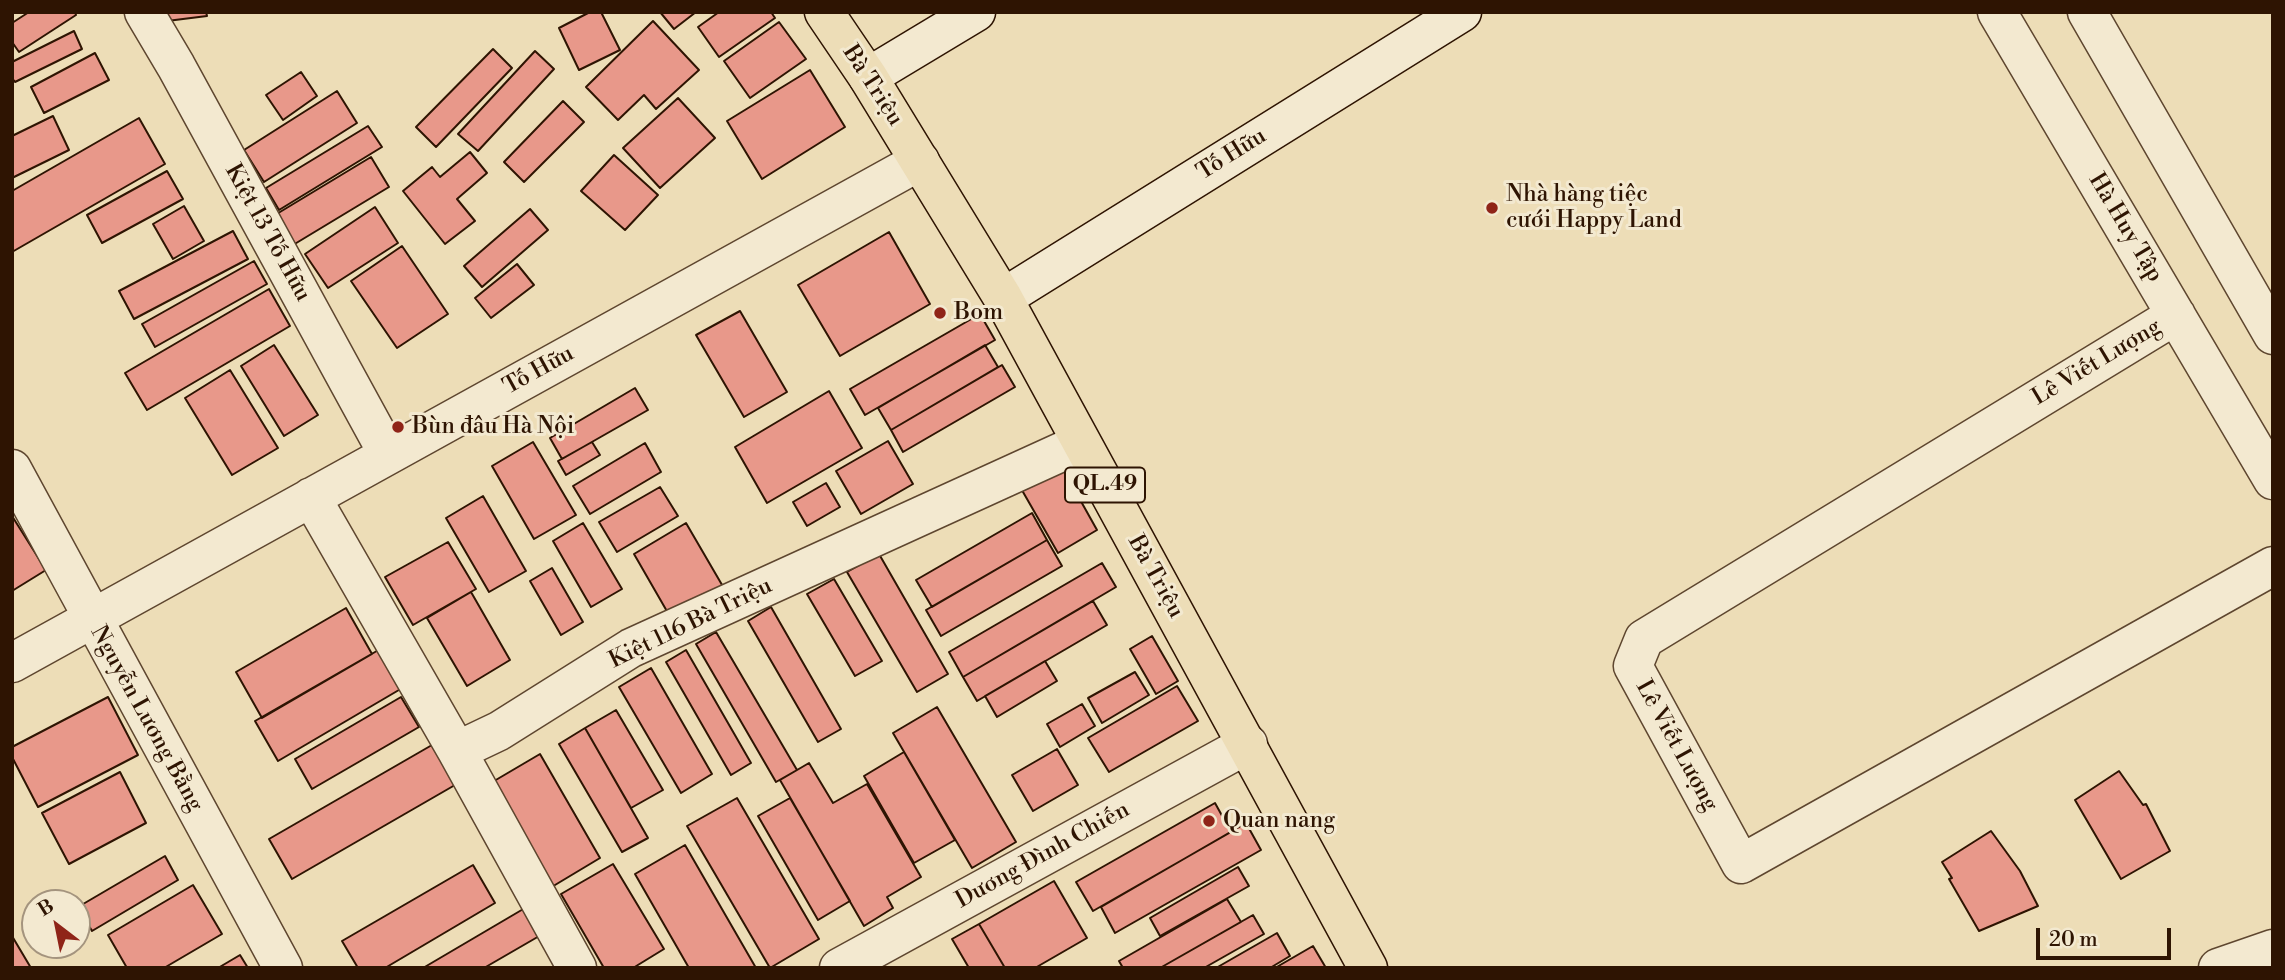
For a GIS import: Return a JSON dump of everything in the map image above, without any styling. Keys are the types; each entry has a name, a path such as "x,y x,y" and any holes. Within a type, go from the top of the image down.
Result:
{"highway":[{"name":"Bà Triệu","path":"824,12 868,77 1003,298 1368,968"}],"street":[{"name":"Kiệt 13 Tố Hữu","path":"144,12 388,454"},
{"path":"868,77 976,12"},
{"name":"Hà Huy Tập","path":"1997,12 2273,480"},
{"path":"2087,12 2273,335"},
{"name":"Tố Hữu","path":"1003,298 1447,16"},
{"name":"Tố Hữu","path":"12,663 920,161"},
{"name":"Lê Viết Lượng","path":"2176,314 1644,639 1633,666 1741,864 2273,566"},
{"name":"Kiệt 116 Bà Triệu","path":"457,751 499,731 631,648 1081,443"},
{"name":"Nguyễn Lương Bằng","path":"12,469 283,968"},
{"path":"311,497 457,751 577,968"},
{"name":"Dương Đình Chiến","path":"839,968 1248,744"},
{"path":"2218,968 2273,950"}],"building":[{"path":"29,12 75,12 76,15 19,52 12,42 12,23"},
{"path":"158,12 206,12 207,16 159,22"},
{"path":"590,12 601,12 620,50 579,70 559,28"},
{"path":"660,12 696,12 674,29"},
{"path":"719,12 771,12 775,18 719,57 698,27"},
{"path":"653,21 699,70 656,109 644,95 618,120 586,87"},
{"path":"779,22 806,59 750,98 724,61"},
{"path":"74,31 82,49 15,82 12,78 12,62"},
{"path":"493,49 512,68 436,147 416,127"},
{"path":"535,51 554,69 478,151 458,134"},
{"path":"95,53 109,80 44,113 31,87"},
{"path":"810,70 845,127 762,179 727,121"},
{"path":"301,72 317,96 283,120 266,95"},
{"path":"337,91 357,123 264,182 244,150"},
{"path":"678,98 715,138 660,188 623,148"},
{"path":"563,101 584,122 524,182 504,162"},
{"path":"53,116 69,150 12,178 12,136"},
{"path":"139,118 165,164 12,252 12,191"},
{"path":"368,126 382,147 279,210 266,188"},
{"path":"470,152 487,173 457,199 475,221 445,244 403,191 432,167 440,177"},
{"path":"614,155 658,195 625,230 581,191"},
{"path":"371,157 389,187 293,245 275,215"},
{"path":"167,171 183,199 102,243 87,215"},
{"path":"184,206 204,241 173,259 153,224"},
{"path":"375,207 398,243 328,288 305,254"},
{"path":"530,209 548,230 482,287 464,266"},
{"path":"233,231 248,259 134,319 119,291"},
{"path":"889,232 930,304 840,356 798,285"},
{"path":"402,246 448,314 397,348 351,281"},
{"path":"254,261 267,284 155,347 142,324"},
{"path":"517,264 534,285 491,318 475,298"},
{"path":"269,289 290,326 147,410 125,373"},
{"path":"740,311 787,392 744,417 696,335"},
{"path":"980,314 995,340 865,415 850,389"},
{"path":"274,345 318,415 284,436 241,366"},
{"path":"985,345 998,367 891,430 878,408"},
{"path":"1002,365 1015,387 903,452 891,430"},
{"path":"230,370 278,448 232,475 185,398"},
{"path":"635,388 648,410 562,459 550,438"},
{"path":"829,391 862,448 767,503 735,447"},
{"path":"888,441 913,484 861,514 836,471"},
{"path":"533,442 576,515 534,539 492,466"},
{"path":"592,442 600,455 566,475 558,461"},
{"path":"645,443 661,472 590,514 573,486"},
{"path":"1059,462 1097,530 1058,553 1019,485"},
{"path":"826,483 840,507 807,526 793,502"},
{"path":"660,487 678,516 617,552 599,522"},
{"path":"483,496 526,571 489,592 446,518"},
{"path":"1032,513 1047,540 932,607 916,580"},
{"path":"12,516 46,570 12,591"},
{"path":"583,523 622,589 591,607 553,541"},
{"path":"686,523 725,590 672,620 634,554"},
{"path":"1047,540 1062,566 941,636 926,610"},
{"path":"448,542 476,589 413,625 385,577"},
{"path":"879,554 948,674 917,692 847,572"},
{"path":"1102,563 1116,587 963,677 949,652"},
{"path":"552,568 583,622 561,635 530,581"},
{"path":"834,579 882,661 855,676 807,594"},
{"path":"471,592 510,660 467,686 427,618"},
{"path":"1093,601 1107,625 977,701 963,677"},
{"path":"771,607 841,729 818,742 748,621"},
{"path":"346,608 372,654 262,718 236,672"},
{"path":"716,632 797,770 776,782 696,644"},
{"path":"1152,636 1178,681 1156,694 1130,649"},
{"path":"382,648 404,687 278,761 255,721"},
{"path":"686,650 751,763 731,775 666,662"},
{"path":"1045,661 1057,681 997,717 985,696"},
{"path":"651,668 712,774 681,793 619,687"},
{"path":"1135,672 1149,695 1102,723 1088,698"},
{"path":"1177,686 1198,721 1109,772 1088,738"},
{"path":"108,697 138,755 38,807 12,757 12,747"},
{"path":"401,697 419,727 312,789 295,759"},
{"path":"1082,704 1095,726 1060,747 1047,724"},
{"path":"937,707 1016,842 972,868 893,733"},
{"path":"616,710 663,790 631,808 585,728"},
{"path":"585,728 648,838 622,852 559,744"},
{"path":"432,745 455,785 292,879 269,839"},
{"path":"1057,749 1078,785 1033,811 1012,775"},
{"path":"904,752 955,840 914,863 864,776"},
{"path":"540,754 600,858 550,888 489,784"},
{"path":"809,763 833,803 867,784 921,877 887,897 893,908 864,926 780,780"},
{"path":"2119,771 2143,805 2146,804 2170,851 2121,879 2075,800"},
{"path":"120,772 146,823 69,864 42,813"},
{"path":"737,798 819,939 770,968 687,826"},
{"path":"790,798 850,901 818,920 758,816"},
{"path":"1215,803 1231,832 1093,911 1076,882"},
{"path":"1246,823 1261,850 1115,933 1101,907"},
{"path":"1991,831 2020,871 2038,906 1979,931 1942,862"},
{"path":"685,845 756,968 689,968 635,874"},
{"path":"165,856 178,880 92,931 91,899"},
{"path":"613,864 664,949 633,968 604,968 561,894"},
{"path":"473,865 495,903 385,968 358,968 342,941"},
{"path":"1238,867 1249,886 1160,936 1150,918"},
{"path":"1054,881 1087,938 1035,968 1005,968 979,924"},
{"path":"193,885 222,934 164,968 127,968 108,935"},
{"path":"1227,899 1241,922 1160,968 1123,968 1119,961"},
{"path":"525,908 541,935 484,968 423,968"},
{"path":"1253,915 1264,934 1204,968 1160,968"},
{"path":"979,924 1005,968 969,968 952,939"},
{"path":"1277,933 1290,956 1270,968 1216,968"},
{"path":"12,936 21,951 21,959 26,959 31,968 12,968"},
{"path":"1313,946 1326,968 1275,968"},
{"path":"240,955 248,968 218,968"}],"place":[{"name":"Nhà hàng tiệc cưới Happy Land","path":"1492,208"},
{"name":"Bom","path":"940,313"},
{"name":"Bùn đâu Hà Nội","path":"398,427"},
{"name":"Quan nang","path":"1209,821"}]}
